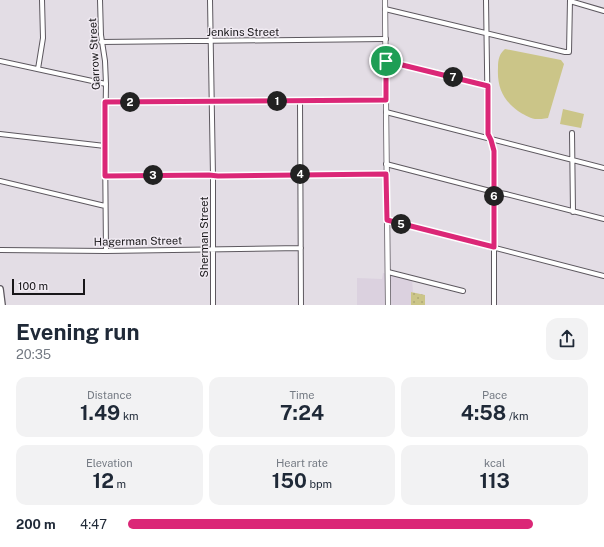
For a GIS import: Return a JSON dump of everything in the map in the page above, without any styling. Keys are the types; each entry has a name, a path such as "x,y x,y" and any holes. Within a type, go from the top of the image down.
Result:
{"main road":[{"path":"0,289 2,305"}],"street":[{"path":"38,69 43,38 42,0"},
{"name":"Garrow Street","path":"100,0 101,42 105,61 106,84 106,251"},
{"name":"Sherman Street","path":"210,0 213,176 213,305"},
{"path":"385,0 388,305"},
{"path":"486,0 488,134 494,151 494,305"},
{"path":"385,9 569,52 570,0 604,11"},
{"name":"Jenkins Street","path":"101,42 386,39"},
{"path":"0,61 106,84"},
{"path":"386,61 488,86"},
{"path":"105,102 386,100"},
{"path":"300,101 301,305"},
{"path":"386,112 604,168"},
{"path":"572,133 573,212"},
{"path":"0,134 105,146"},
{"path":"386,164 604,219"},
{"path":"105,176 386,174"},
{"path":"0,181 105,206"},
{"path":"387,220 604,276"},
{"name":"Hagerman Street","path":"0,250 106,251 301,248"},
{"path":"388,272 463,291"}],"shaded area":[{"path":"505,49 561,60 564,64 548,118 535,119 528,117 513,107 505,98 500,87 498,62 501,53"},
{"path":"563,109 584,114 581,128 560,124"},
{"path":"383,273 412,279 413,292 411,292 411,305 357,305 357,278 382,279"},
{"path":"411,292 425,295 425,305 411,305"}],"route":[{"path":"386,61 488,86 488,134 494,151 494,247 387,220 386,174 105,176 105,102 386,100 386,61"}]}
